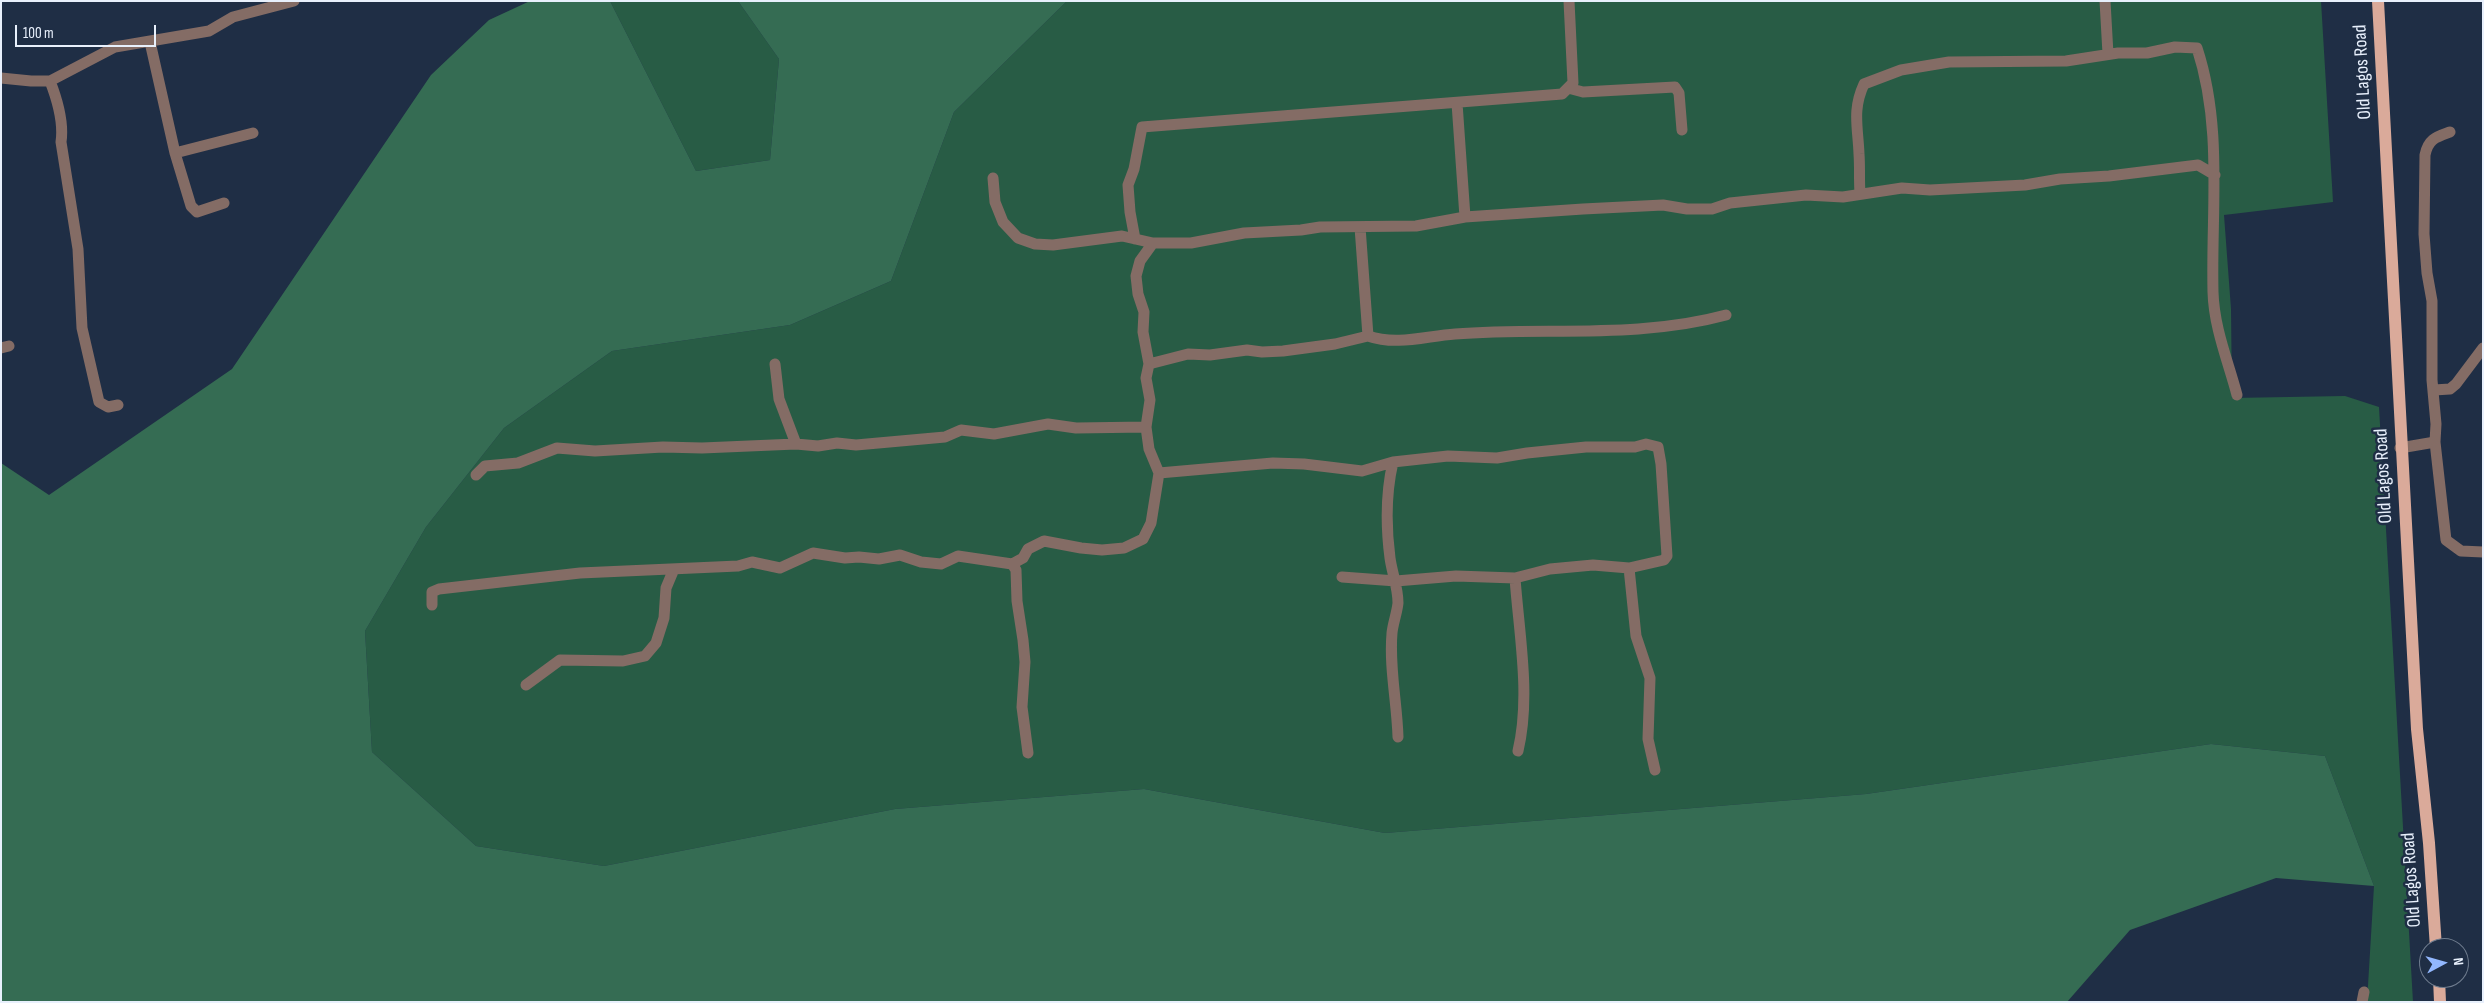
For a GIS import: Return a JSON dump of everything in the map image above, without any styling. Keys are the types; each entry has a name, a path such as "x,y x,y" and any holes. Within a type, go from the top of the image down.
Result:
{"main road":[{"name":"Old Lagos Road","path":"2378,1 2400,448 2417,730 2429,844 2435,938"},
{"path":"2439,988 2440,1002"}],"street":[{"path":"1,78 50,81 115,47 209,31 233,17 294,1"},
{"path":"1136,240 1130,212 1128,186 1134,169 1142,128 1562,94 1573,83 1568,1"},
{"path":"2105,1 2108,54"},
{"path":"150,42 175,153 191,206 196,212 224,203"},
{"path":"1860,193 1859,155 1855,119 1857,99 1864,84 1900,70 1949,62 2066,60 2108,54 2147,53 2175,47 2197,48 2208,85 2215,154 2213,294 2218,334 2237,395"},
{"path":"50,81 58,104 62,133 61,142 78,249 84,335 99,402 108,407 118,405"},
{"path":"1568,88 1583,92 1675,87 1679,93 1682,130"},
{"path":"1457,103 1465,217"},
{"path":"2450,132 2433,138 2427,145 2425,155 2424,234 2427,273 2432,300 2432,380 2434,390 2435,442 2446,540 2461,551 2483,552"},
{"path":"175,153 253,133"},
{"path":"993,178 995,202 1003,222 1018,238 1035,244 1053,245 1122,236 1153,244 1191,243 1244,233 1320,227 1416,226 1465,217 1663,205 1687,209 1712,209 1730,203 1759,199 1806,195 1843,197 1902,188 1930,190 2024,185 2060,179 2109,176 2198,165 2214,175"},
{"path":"1360,227 1368,336"},
{"path":"432,605 432,592 439,589 580,573 738,566 752,562 780,568 813,553 845,558 879,559 900,555 921,562 941,564 958,556 1012,564 1023,558 1028,549 1044,541 1102,550 1124,548 1143,539 1151,523 1159,473 1149,449 1146,428 1150,400 1146,378 1149,364 1143,332 1144,312 1138,294 1136,276 1140,261 1153,244"},
{"path":"1149,364 1188,354 1210,355 1247,350 1262,352 1283,351 1335,344 1368,336 1377,339 1406,341 1454,334 1644,328 1707,320 1726,315"},
{"path":"2434,390 2450,389 2456,384 2483,348"},
{"path":"775,364 780,399 796,444"},
{"path":"476,475 485,466 518,463 557,448 595,451 663,447 711,448 796,444 818,446 837,443 856,445 945,437 961,430 994,434 1048,424 1076,428 1146,428"},
{"path":"2400,448 2423,446 2435,442"},
{"path":"1159,473 1273,463 1362,471 1393,462 1448,456 1497,458 1527,453 1586,448 1635,447 1646,444 1658,447 1661,464 1667,556 1664,560 1629,568 1593,565 1550,570 1515,578 1456,576 1396,581 1342,577"},
{"path":"1393,462 1389,480 1388,506 1390,558 1396,581 1398,604 1392,633 1398,737"},
{"path":"1012,564 1016,570 1016,601 1025,662 1022,707 1028,753"},
{"path":"1629,568 1636,636 1650,678 1648,739 1655,770"},
{"path":"526,685 560,660 623,660 644,656 656,644 664,618 666,588 674,569"},
{"path":"1515,578 1522,680 1523,731 1518,751"}],"green space":[{"path":"530,1 610,1 696,171 770,160 779,59 738,1 1067,1 954,112 891,281 790,325 612,351 504,428 426,527 365,631 372,752 476,846 604,866 895,809 1144,789 1385,833 1866,794 2211,744 2325,756 2374,886 2276,878 2130,930 2067,1002 1,1002 1,463 49,495 232,369 431,75 489,20"},
{"path":"610,1 738,1 779,59 770,160 696,171"},
{"path":"1067,1 2321,1 2333,202 2224,215 2231,309 2232,398 2345,396 2379,407 2413,1002 2367,1002 2374,886 2325,756 2211,744 1866,794 1385,833 1144,789 895,809 604,866 476,846 372,752 365,631 426,527 504,428 612,351 790,325 891,281 954,112"}]}
